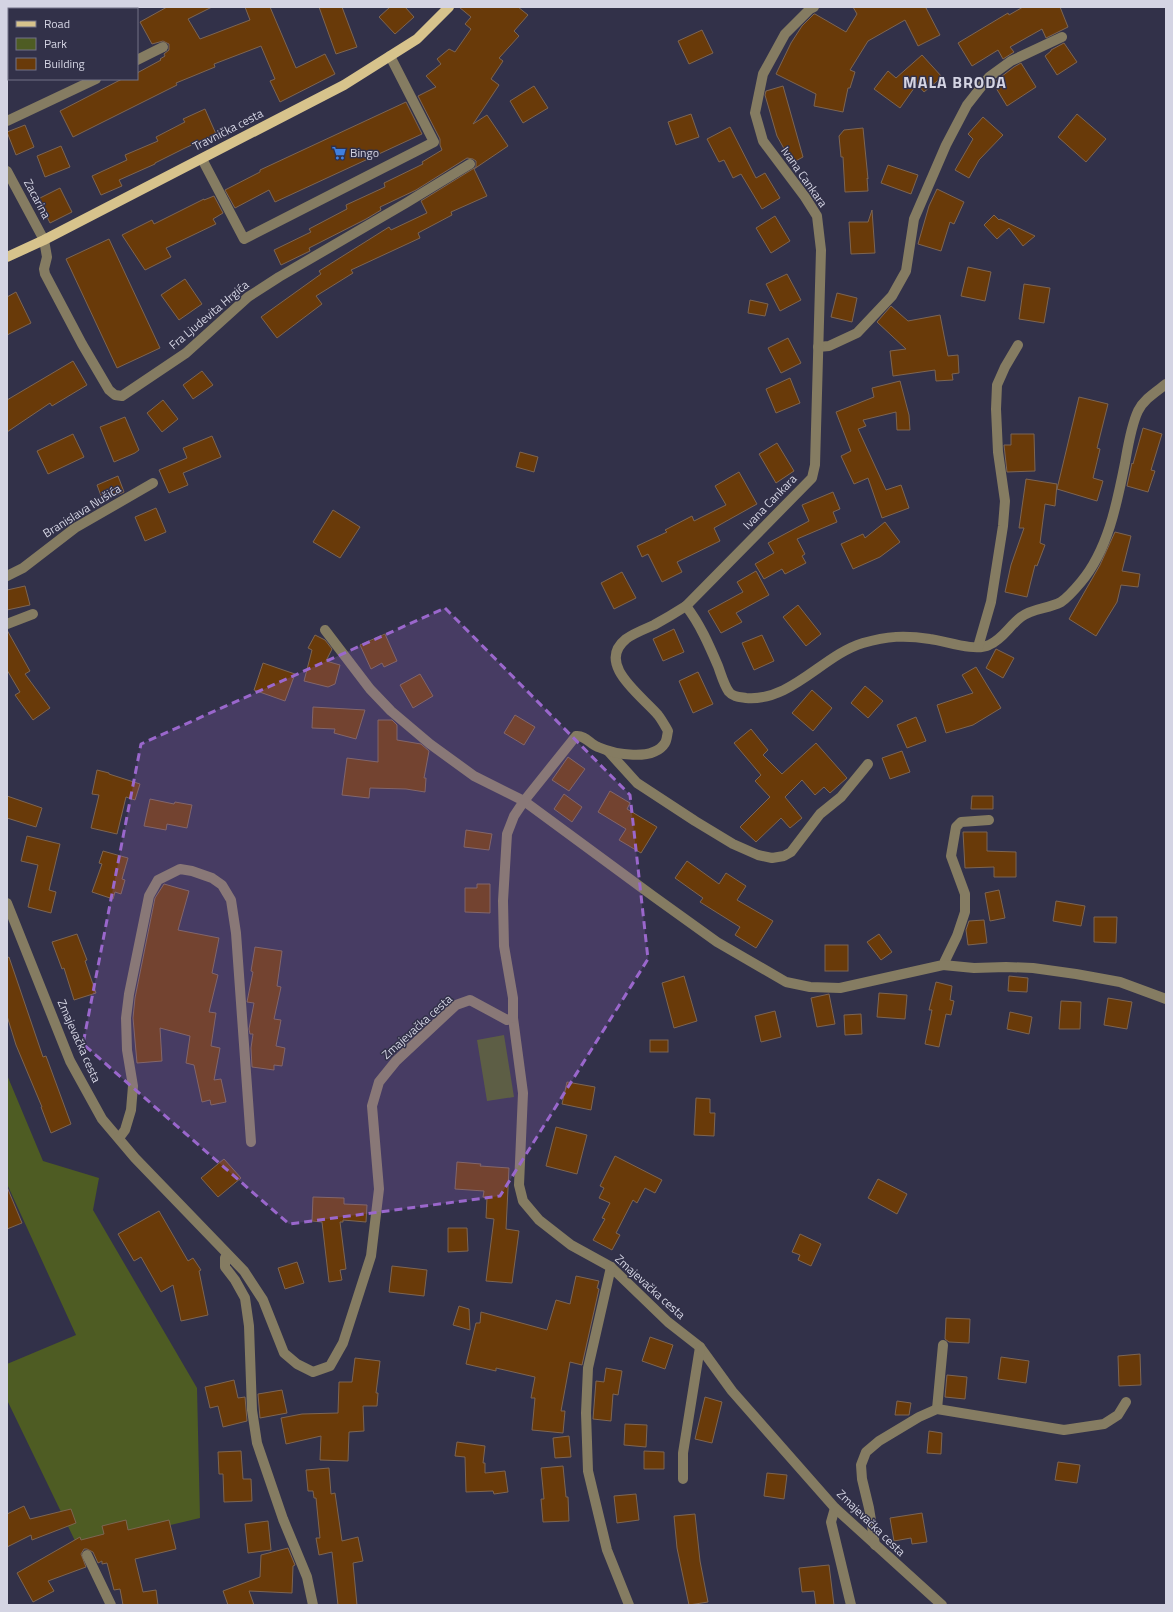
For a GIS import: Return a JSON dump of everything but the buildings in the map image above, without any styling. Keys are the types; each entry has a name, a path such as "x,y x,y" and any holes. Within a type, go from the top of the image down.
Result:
{"main road":[{"name":"Travnička cesta","path":"7,257 44,240 344,85 418,39 449,7"}],"street":[{"name":"Ivana Cankara","path":"524,801 576,736 581,736 596,746 608,751 642,755 656,750 665,743 668,731 660,716 621,677 616,658 618,646 628,638 666,619 686,606 812,478 815,465 821,250 817,216 805,197 763,141 755,113 764,74 784,34 814,7"},
{"path":"818,347 828,346 857,333 892,296 906,271 910,236 914,219 946,144 967,105 989,77 1011,61 1062,37"},
{"path":"138,60 163,47"},
{"path":"202,159 244,239 434,142 390,56"},
{"path":"7,121 94,80"},
{"name":"Fra Ljudevita Hrgića","path":"44,240 47,257 44,268 45,274 82,344 109,390 115,395 122,396 186,353 248,297 279,277 470,164"},
{"name":"Zacarina","path":"7,170 44,240"},
{"path":"978,647 991,602 1005,501 998,452 996,409 997,385 1005,367 1018,345"},
{"path":"686,606 710,648 730,692 737,697 752,698 771,695 798,682 844,652 862,644 893,636 929,638 978,647 988,646 1001,639 1021,617 1037,609 1061,602 1081,583 1092,566 1103,544 1118,497 1138,411 1146,399 1166,384"},
{"name":"Branislava Nušića","path":"7,576 23,568 40,553 75,528 152,482"},
{"path":"7,624 33,614"},
{"path":"325,630 370,689 391,711 430,744 474,776 524,801 717,942 786,982 810,988 840,988 943,965 974,968 1033,968 1120,982 1166,1000"},
{"path":"608,751 637,783 695,821 733,844 758,856 772,858 784,856 790,852 820,814 841,797 868,764"},
{"path":"513,1018 513,998 504,946 503,901 507,834 514,816 524,801"},
{"path":"943,965 957,936 965,912 966,894 951,856 956,827 961,822 990,820"},
{"path":"119,1138 125,1130 131,1110 133,1086 127,1050 126,1018 129,994 149,896 158,880 180,869 192,871 212,878 222,885 231,900 236,934 251,1142"},
{"name":"Zmajevačka cesta","path":"7,903 70,1060 102,1119 135,1158 244,1271 263,1300 284,1353 297,1364 313,1372 330,1366 343,1343 371,1256 379,1189 372,1106 379,1082 396,1061 456,1005 470,1000 507,1020 513,1018 523,1093 519,1185 523,1201 539,1220 571,1245 611,1267 668,1322 700,1347 732,1391 835,1508 942,1605"},
{"path":"227,1254 225,1258 225,1267 235,1280 244,1298 249,1326 252,1410 257,1443 283,1519 307,1577 311,1605"},
{"path":"611,1267 588,1368 586,1413 588,1471 607,1550 629,1605"},
{"path":"937,1409 943,1345"},
{"path":"683,1479 683,1453 700,1347"},
{"path":"875,1545 869,1508 862,1479 861,1465 866,1452 879,1441 919,1416 937,1409 1064,1430 1104,1424 1118,1415 1126,1402"},
{"path":"835,1508 832,1522 851,1605"},
{"path":"87,1555 111,1605"}],"highlighted area":[{"path":"445,608 630,795 648,959 500,1196 289,1224 83,1044 141,744"}],"green space":[{"path":"504,1035 514,1097 487,1101 477,1040"},
{"path":"7,1075 43,1161 99,1178 93,1210 197,1388 200,1518 78,1547 7,1400 7,1364 76,1335 7,1184"}],"place":[{"name":"Bingo","path":"339,153"}],"district":[{"name":"MALA BRODA","path":"955,82"}]}
